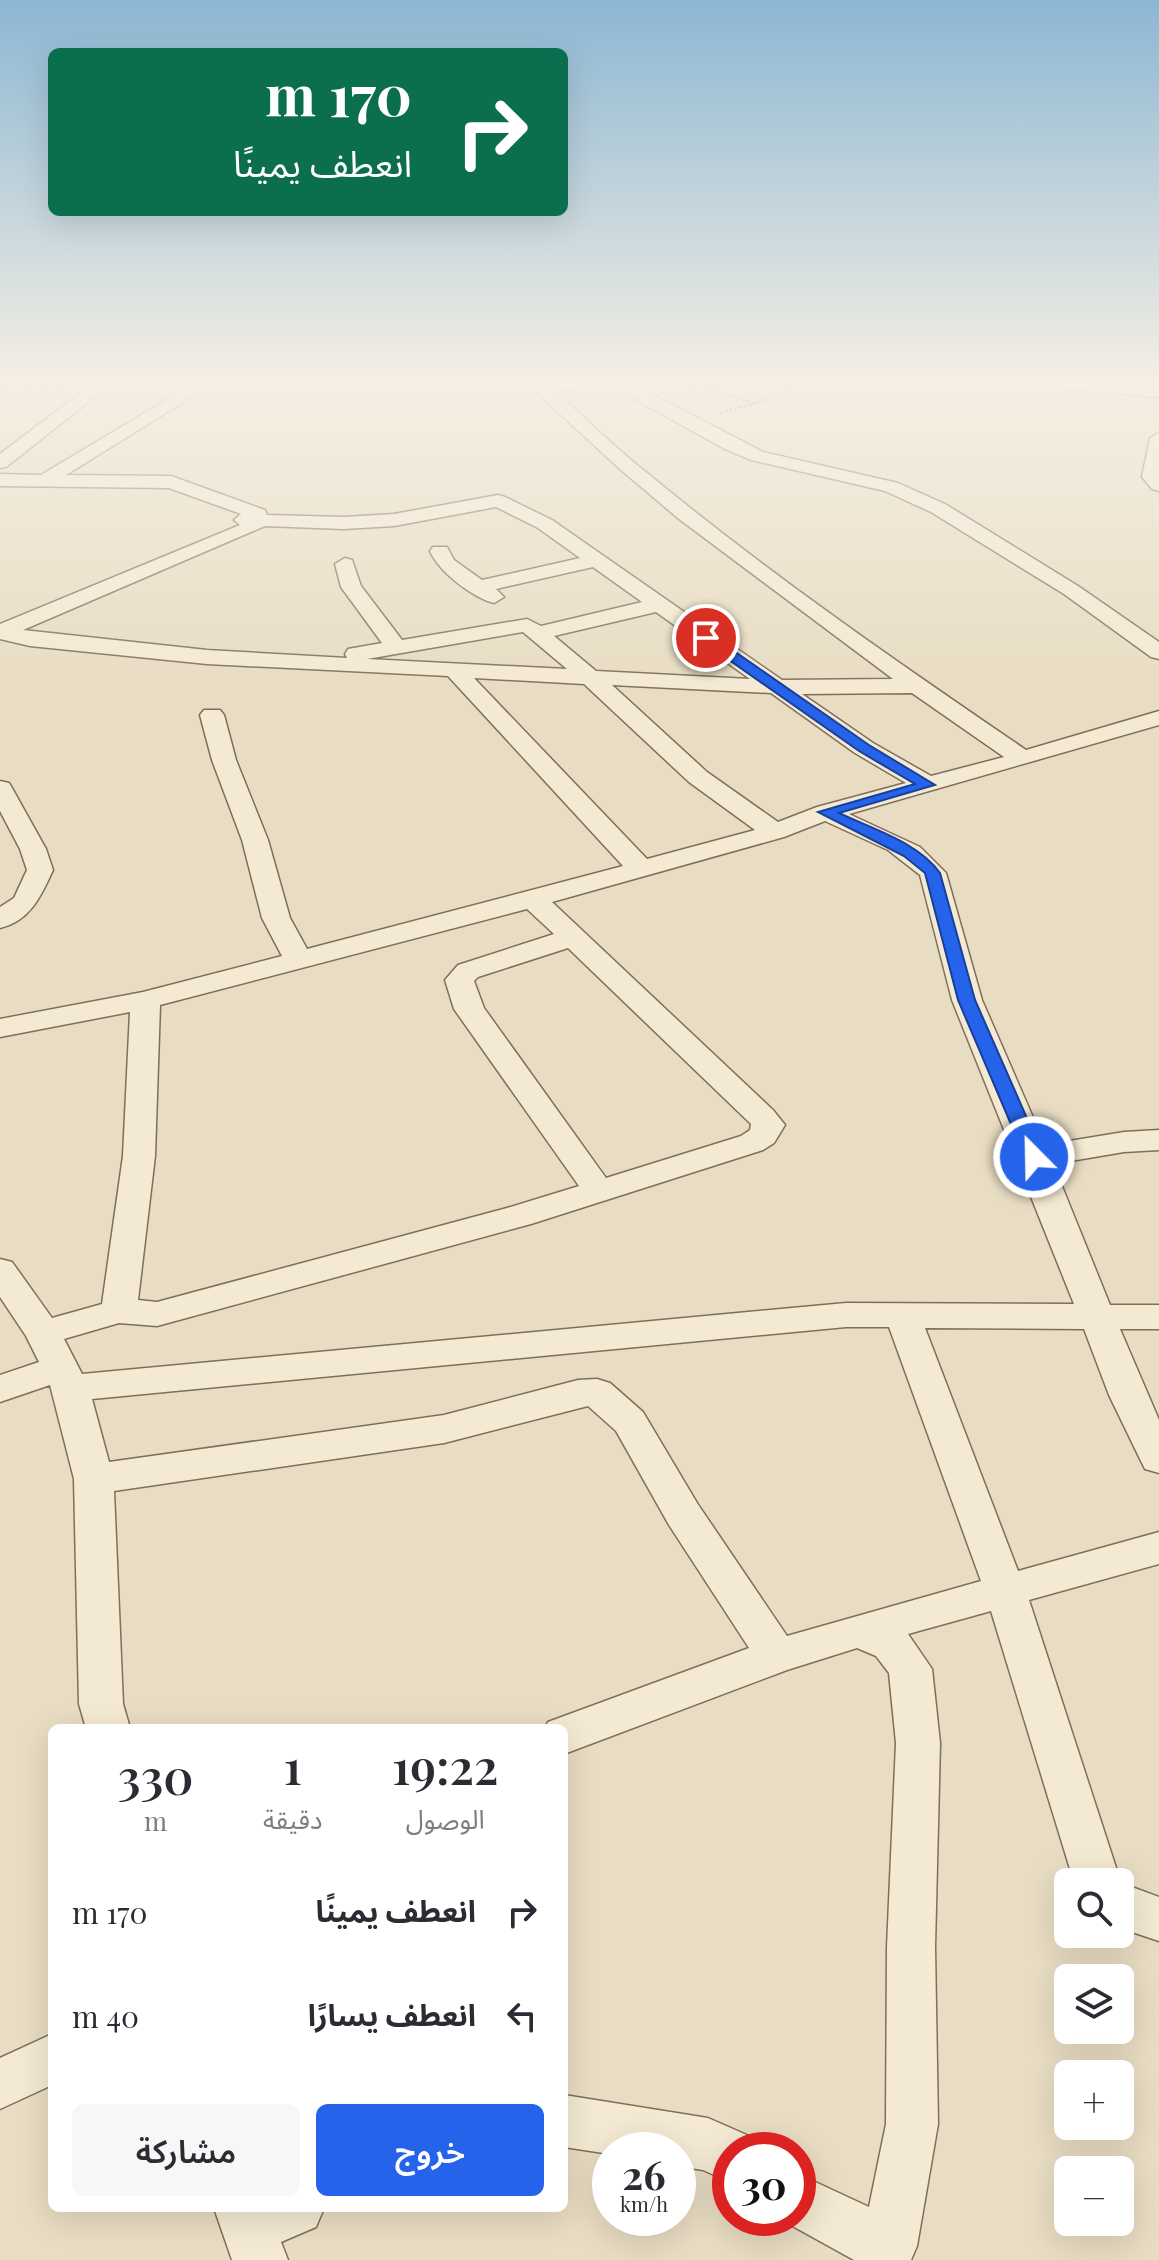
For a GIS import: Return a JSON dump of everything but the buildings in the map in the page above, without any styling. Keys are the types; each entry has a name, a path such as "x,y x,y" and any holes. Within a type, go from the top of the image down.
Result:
{"street":[{"path":"2,501 26,485"},
{"path":"180,485 258,514 244,520"},
{"path":"654,485 915,686 1023,759"},
{"path":"884,485 938,508 1071,590 1159,652"},
{"path":"244,520 344,523 394,520 498,501 545,524 864,748 928,785"},
{"path":"1,631 258,523 244,520"},
{"path":"440,551 445,563 500,600 589,676 698,777 775,832"},
{"path":"477,587 597,560"},
{"path":"345,564 351,587 395,646"},
{"path":"313,663 395,646 533,629 657,605"},
{"path":"1,631 30,639 108,648 456,672 780,687 915,686"},
{"path":"456,672 640,868"},
{"path":"212,715 224,760 255,840 276,918 299,960"},
{"path":"0,1028 145,1000 533,899 775,832 826,812 1023,759 1159,718"},
{"path":"0,788 10,828 33,849 40,870 25,902 0,920"},
{"path":"826,812 910,853 925,862 933,873 967,1000 1034,1157 1128,1395 1159,1459"},
{"path":"43,1333 119,1311 157,1314 519,1216 752,1143 763,1136 769,1125 533,899"},
{"path":"572,937 468,971 459,980 469,1009 599,1191"},
{"path":"119,1311 137,1189 146,1087 145,1000"},
{"path":"1034,1157 1124,1142 1157,1144"},
{"path":"0,1270 43,1333 65,1378 94,1479 101,1704 107,1724"},
{"path":"0,1389 65,1378 580,1341 846,1315 1159,1317"},
{"path":"903,1316 1005,1590 1094,1868"},
{"path":"580,1341 597,1392 630,1422 683,1514 777,1656"},
{"path":"94,1479 444,1429 578,1393 597,1392"},
{"path":"568,1734 777,1656 1159,1548"},
{"path":"816,2212 886,2253 912,2124 911,1933 918,1743 910,1669 891,1644 859,1631"},
{"path":"1134,1911 1159,1919"},
{"path":"0,2084 48,2061"},
{"path":"568,2122 712,2146"},
{"path":"250,2232 289,2212"}],"route":[{"path":"706,638 864,748 928,785 826,812 910,853 925,862 933,873 967,1000 1034,1157"}]}
